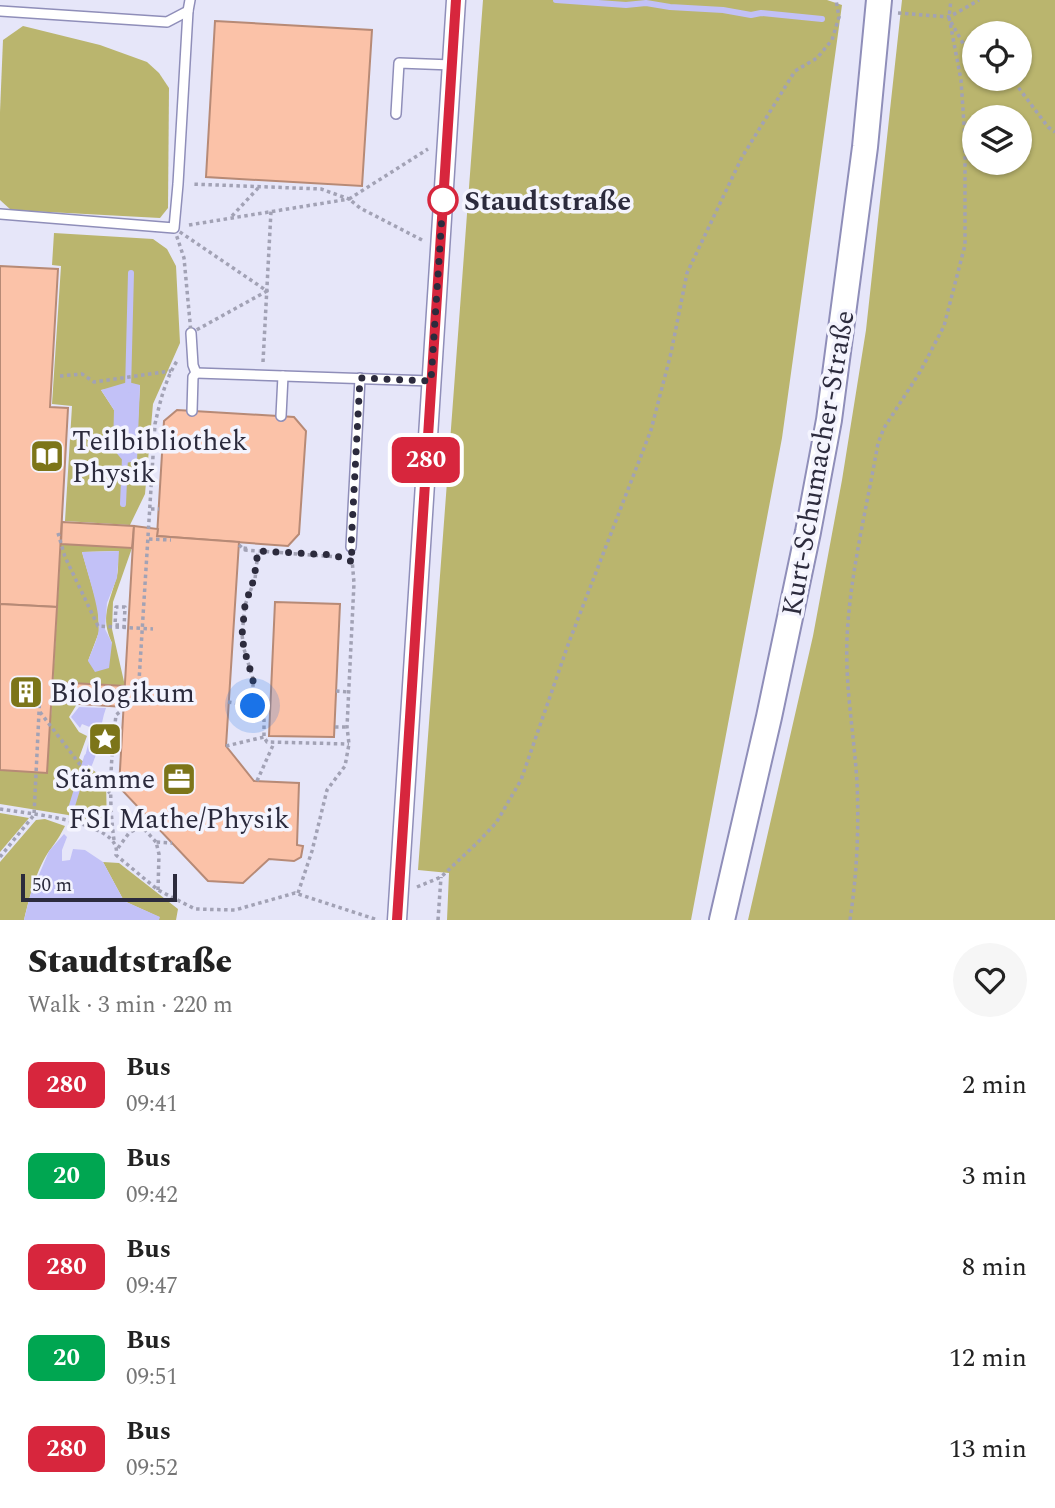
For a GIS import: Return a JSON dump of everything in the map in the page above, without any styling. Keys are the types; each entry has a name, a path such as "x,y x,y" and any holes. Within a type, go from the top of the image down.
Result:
{"main road":[{"name":"Kurt-Schumacher-Straße","path":"722,920 775,691 829,420 865,148 878,6"}],"street":[{"path":"397,920 456,0"}],"lane":[{"path":"0,214 174,228 190,0"},
{"path":"0,10 167,22 188,11"},
{"path":"396,114 399,63 452,65"},
{"path":"192,336 193,365 196,373"},
{"path":"196,373 431,381"},
{"path":"192,411 193,377 196,373"},
{"path":"281,416 283,376"},
{"path":"351,547 360,378"}],"path":[{"path":"399,894 442,877 496,823 521,779 569,642 651,430 671,353 687,273 742,157 789,81 796,71 817,58 832,40 839,17 836,0"},
{"path":"850,920 857,843 857,781 848,686 847,638 852,590 878,443 884,428 920,372 944,326 965,245 965,139 961,80 948,17 951,0"},
{"path":"878,6 948,17 979,0"},
{"path":"948,17 962,42"},
{"path":"1021,91 1048,127 1055,132"},
{"path":"174,228 349,199 447,136"},
{"path":"178,184 321,189 349,199 360,208 440,249"},
{"path":"230,217 261,185"},
{"path":"262,375 271,211"},
{"path":"174,228 267,291"},
{"path":"174,228 184,258 192,336"},
{"path":"118,848 114,840 110,793 116,715 138,697 155,424 162,395 171,371 192,336 267,291"},
{"path":"60,376 82,374 94,382 171,371"},
{"path":"150,509 159,509"},
{"path":"58,533 65,557 98,626 126,627"},
{"path":"149,539 171,540"},
{"path":"245,550 246,543"},
{"path":"239,545 245,550 334,555 353,562"},
{"path":"298,893 312,852 327,790 345,766 349,744 347,727 353,562 351,547"},
{"path":"253,706 253,679 242,635 245,605 254,579 258,551"},
{"path":"126,627 125,607 116,607 115,625 126,627 143,629 153,629"},
{"path":"233,632 242,635"},
{"path":"336,691 349,692"},
{"path":"0,857 34,815 40,692"},
{"path":"228,702 253,706 264,712 264,737 267,742 349,744"},
{"path":"39,711 81,766 110,793"},
{"path":"335,727 347,727"},
{"path":"226,747 264,737"},
{"path":"257,781 274,743"},
{"path":"0,808 78,822 114,840"},
{"path":"145,830 147,816"},
{"path":"158,890 159,854 156,842 145,830 138,828 129,833 116,855 158,890 195,909 235,909 298,893 379,920"},
{"path":"156,842 172,843"},
{"path":"438,920 442,877"}],"shaded area":[{"path":"483,0 827,0 842,5 782,438 691,920 447,920 449,873 418,870"},
{"path":"902,0 1055,0 1055,920 748,920 813,636 866,330"},
{"path":"23,26 100,45 147,62 159,73 169,88 168,208 160,218 11,210 0,200 3,40"},
{"path":"54,233 153,239 167,249 176,266 180,343 153,404 145,494 130,525 65,521 72,406 52,404 61,266 52,265","holes":["140,385 138,420 115,421 114,410 101,390"]},
{"path":"61,544 132,548 113,602 112,629 125,686 53,682","holes":["118,551 118,573 106,618 112,643 88,661 99,632 98,607 82,552"]},
{"path":"52,702 77,704 69,717 79,732 87,736 79,758 106,781 107,829 68,815 0,804 0,770 47,773"},
{"path":"0,813 29,818 0,852"},
{"path":"45,819 65,826 41,865 24,920 0,920 0,862 36,820"},
{"path":"103,862 119,863 178,909 176,920 159,920 159,917 124,901"}],"water":[{"path":"128,382 140,385 137,461 125,463 113,449 114,410 101,390"},
{"path":"119,551 117,578 107,603 105,629 112,643 109,668 95,672 88,661 99,626 94,594 82,552"},
{"path":"79,707 106,708 97,752 91,767 84,761 92,728 82,724 80,728 71,717"},
{"path":"64,834 67,837 62,850 62,861 70,860 73,849 85,850 103,862 124,901 160,917 159,920 24,920 30,896 49,851"}],"building":[{"path":"215,21 372,30 362,186 206,177"},
{"path":"0,266 58,269 50,407 68,408 57,607 0,604"},
{"path":"177,410 294,417 306,431 299,534 288,546 157,536 164,421"},
{"path":"62,522 134,526 132,548 61,544"},
{"path":"134,526 158,529 157,536 239,542 226,746 254,781 299,783 297,845 303,846 301,857 294,861 269,859 243,883 208,881 119,787"},
{"path":"275,602 340,604 334,737 269,736"},
{"name":"Biologikum","path":"0,604 57,607 47,773 0,770"},
{"path":"53,682 125,686 123,707 52,702"}],"waterway":[{"path":"556,0 626,5 646,3 751,15 761,13 822,19"},
{"path":"128,390 131,273"},
{"path":"123,504 125,457"},
{"path":"71,809 87,757"}],"bus line":[{"name":"280","path":"397,920 456,0"}],"place":[{"name":"Staudtstraße","path":"443,200"},
{"name":"Teilbibliothek Physik","path":"47,456"},
{"name":"Biologikum","path":"26,692"},
{"name":"Stämme","path":"105,739"},
{"name":"FSI Mathe/Physik","path":"179,779"}],"route":[{"path":"253,706 253,679 242,635 245,605 254,579 258,551 334,555 353,562 351,547 360,378 431,381 443,200"}]}
